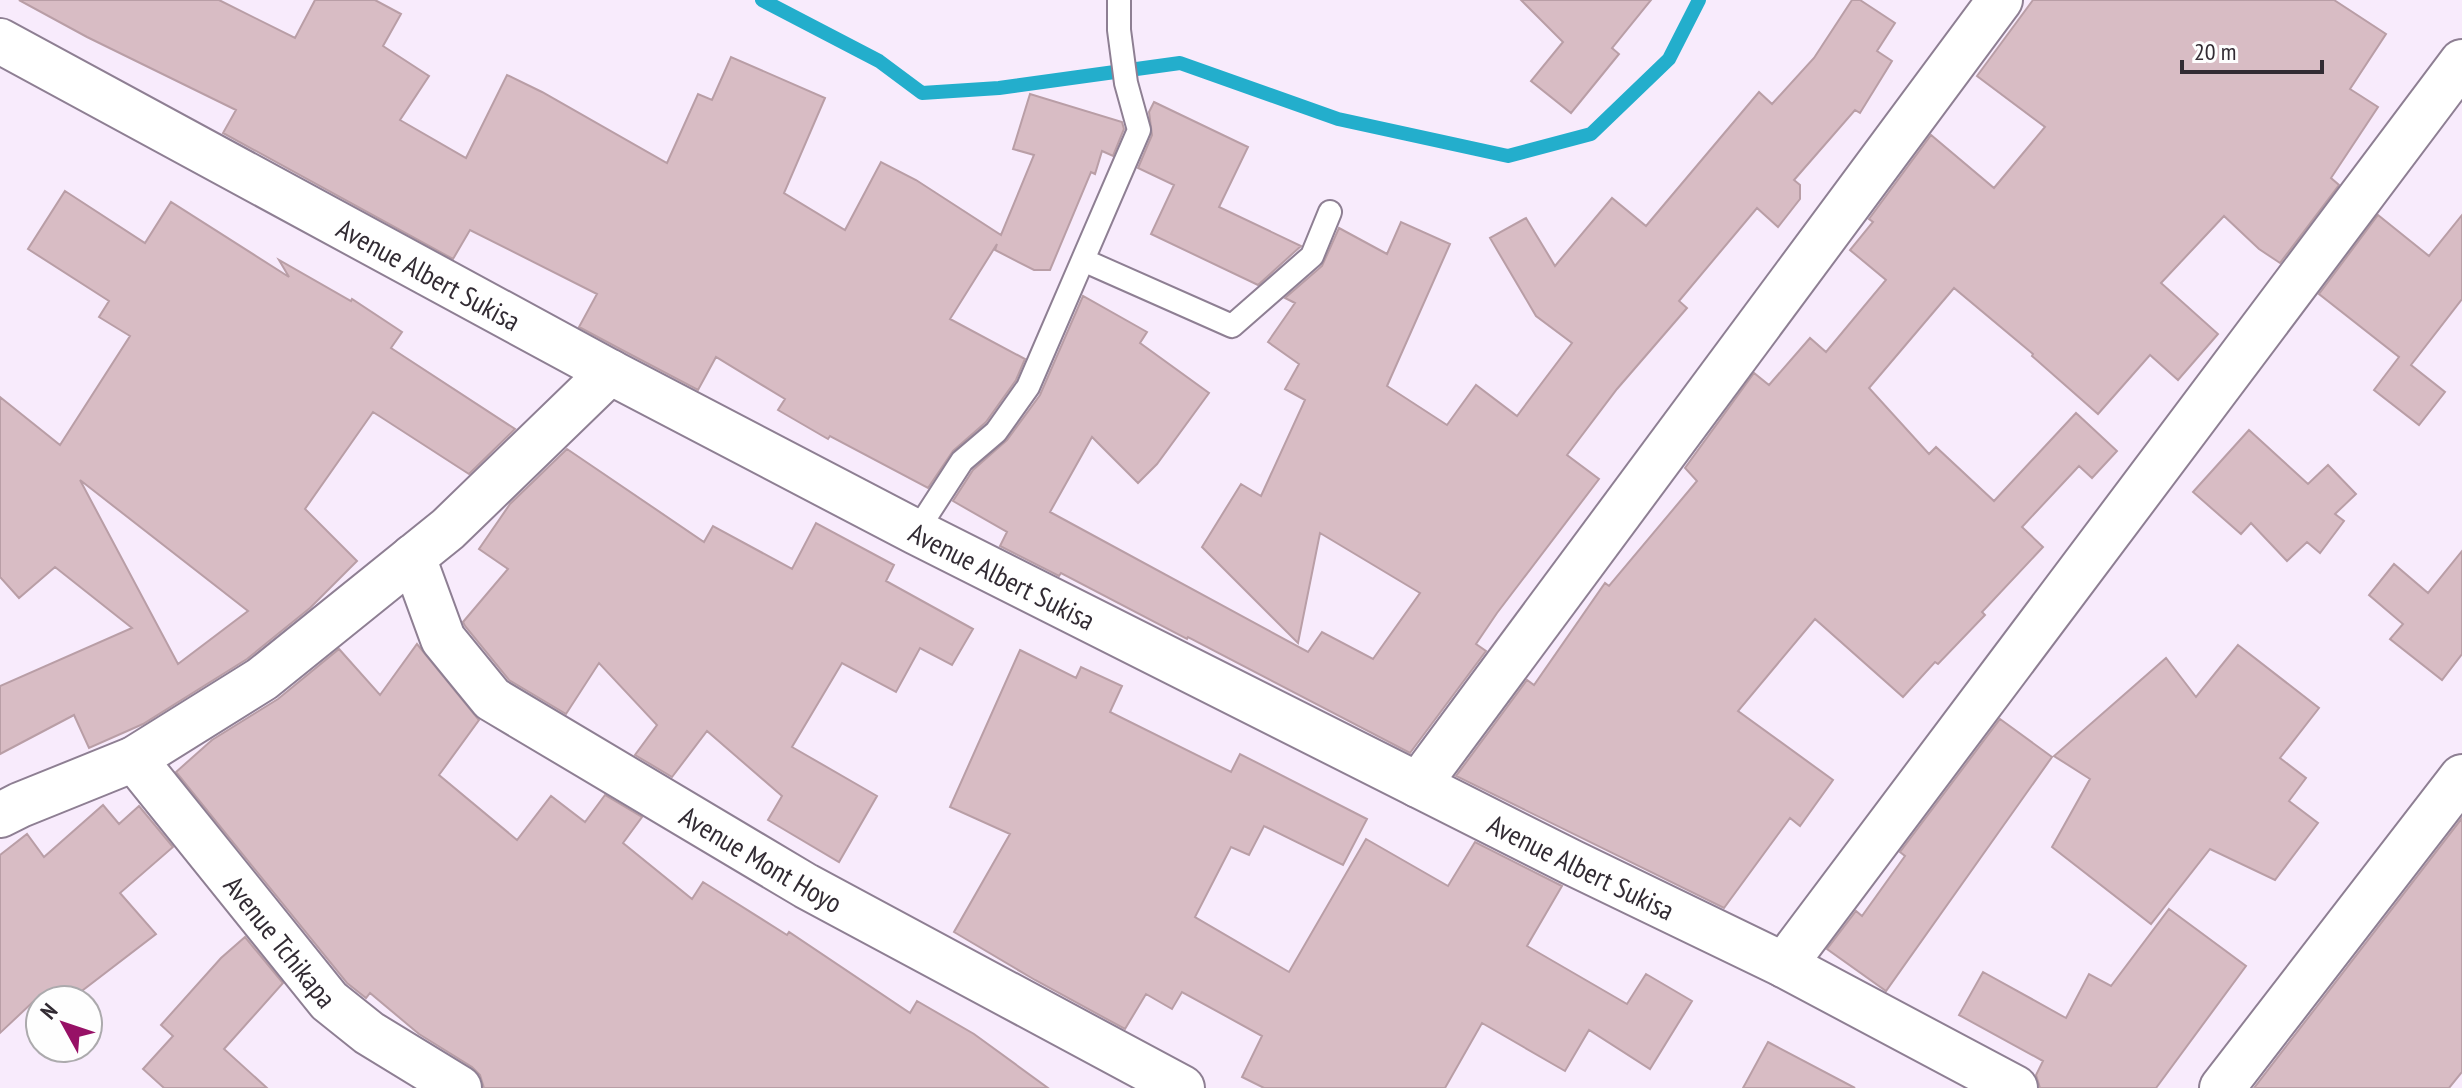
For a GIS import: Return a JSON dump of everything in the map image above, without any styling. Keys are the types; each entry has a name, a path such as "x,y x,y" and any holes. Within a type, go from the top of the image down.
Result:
{"street":[{"path":"1418,785 2000,0"},
{"name":"Avenue Albert Sukisa","path":"0,41 610,372 916,532 1784,965 2015,1088"},
{"path":"1784,965 2459,73"},
{"path":"0,815 134,759 262,679 448,529 610,372"},
{"name":"Avenue Mont Hoyo","path":"413,557 443,639 492,699 806,886 1182,1088"},
{"name":"Avenue Tchikapa","path":"134,759 329,1001 369,1033 459,1088"},
{"path":"2222,1088 2462,777"}],"lane":[{"path":"916,532 962,461 996,432 1028,387 1139,130 1126,83 1119,30 1119,0"},
{"path":"1083,260 1232,326 1312,256 1330,212"}],"building":[{"path":"19,0 219,0 295,38 315,0 375,0 401,14 383,46 429,76 400,120 466,158 507,75 667,163 698,94 712,100 731,57 825,98 784,193 845,230 881,162 916,180 1001,235 1034,155 1013,149 1030,94 1122,122 1124,129 1113,156 1102,151 1095,174 1091,172 1050,270 1034,270 995,250 997,244 950,319 1025,359 1016,380 986,422 953,451 928,488 830,436 828,439 778,410 785,399 716,357 698,390 579,327 597,294 470,230 453,259 223,133 236,110"},
{"path":"1521,0 1651,0 1612,48 1619,54 1571,113 1531,81 1563,42"},
{"path":"1852,0 1860,0 1895,23 1877,51 1892,61 1860,113 1855,110 1794,180 1800,185 1800,199 1778,227 1757,208 1679,301 1687,308 1617,389 1567,455 1599,479 1497,613 1476,644 1486,651 1410,753 1188,637 1000,546 1007,532 953,501 973,470 1007,440 1040,395 1083,296 1147,332 1140,343 1209,393 1157,464 1138,483 1092,437 1050,512 1308,652 1322,632 1373,659 1420,593 1320,533 1298,643 1202,547 1241,484 1261,496 1305,400 1285,389 1299,364 1268,342 1295,303 1285,298 1322,266 1339,228 1387,254 1401,222 1450,244 1387,386 1447,425 1476,385 1517,416 1572,343 1536,316 1490,238 1526,218 1555,266 1612,198 1646,226 1759,92 1772,104 1814,58"},
{"path":"2033,0 2334,0 2386,34 2350,89 2378,107 2331,178 2339,185 2280,263 2259,249 2224,216 2161,283 2218,334 2178,380 2150,355 2098,414 1954,288 1869,388 1929,454 1936,447 1994,501 2076,413 2117,451 2092,478 2079,466 2022,527 2043,547 1982,612 1985,615 1903,697 1815,619 1738,711 1833,780 1800,826 1790,818 1724,908 1456,776 1527,680 1534,685 1605,583 1609,586 1697,481 1685,468 1754,373 1769,385 1810,338 1826,352 1886,280 1850,250 1873,222 1869,219 1931,135 1994,188 2045,127 1977,76"},
{"path":"1154,102 1248,147 1219,207 1301,246 1258,285 1151,234 1174,185 1138,168 1152,135 1149,112"},
{"path":"65,191 145,243 171,202 289,277 279,260 352,299 402,332 391,348 515,429 469,474 373,412 305,509 357,561 310,608 247,659 143,724 89,748 74,715 0,754 0,686 132,628 55,567 19,598 0,577 0,397 60,445 130,336 99,317 109,301 28,249","holes":["80,480 248,611 178,664"]},
{"path":"2378,215 2429,256 2462,215 2462,299 2411,365 2445,392 2419,425 2374,390 2399,357 2319,294"},
{"path":"2249,430 2308,484 2328,465 2356,494 2335,514 2344,521 2320,553 2307,542 2287,561 2251,523 2241,534 2193,492"},
{"path":"567,449 704,542 713,526 792,569 816,523 894,565 886,581 973,629 952,665 920,648 896,692 842,663 792,747 877,796 839,862 768,820 782,796 707,731 672,777 635,755 657,725 599,663 566,714 509,680 465,626 463,622 508,569 479,549 510,504"},
{"path":"2462,551 2462,654 2442,680 2390,639 2403,624 2369,595 2394,564 2428,593"},
{"path":"417,644 479,720 439,775 517,840 551,796 585,822 605,795 642,817 623,843 692,899 703,882 787,935 789,932 910,1013 917,1001 974,1034 1048,1088 484,1088 480,1075 472,1067 419,1034 370,993 366,998 347,983 176,772 212,740 278,699 339,649 380,695"},
{"path":"2238,645 2319,708 2280,758 2306,778 2289,801 2318,823 2275,880 2210,849 2151,924 2052,847 2090,779 2054,756 2166,658 2196,697"},
{"path":"1020,650 1076,678 1081,667 1122,686 1110,712 1231,772 1240,754 1367,819 1343,865 1264,826 1249,855 1231,847 1195,917 1289,972 1366,839 1448,886 1475,842 1562,886 1527,946 1627,1004 1646,974 1692,1001 1650,1069 1589,1030 1565,1071 1482,1023 1445,1088 1264,1088 1242,1077 1262,1036 1182,992 1172,1009 1146,994 1125,1029 954,932 1010,834 950,807"},
{"path":"2000,719 2052,757 1886,991 1827,949 1856,911 1862,916 1905,856 1900,852"},
{"path":"103,805 119,824 139,806 173,847 120,893 156,934 91,984 24,984 24,1010 0,1033 0,855 27,834 44,857"},
{"path":"2462,818 2462,1072 2449,1088 2254,1088"},
{"path":"2169,909 2246,966 2156,1088 2040,1088 2036,1075 2043,1061 1959,1015 1983,972 2066,1018 2089,974 2111,986"},
{"path":"245,937 283,983 224,1049 267,1088 164,1088 143,1069 173,1036 161,1025 221,958"},
{"path":"1768,1042 1855,1088 1743,1088"}],"waterway":[{"path":"762,0 879,61 922,93 999,88 1180,63 1338,119 1508,156 1591,134 1669,59 1699,0"}]}
